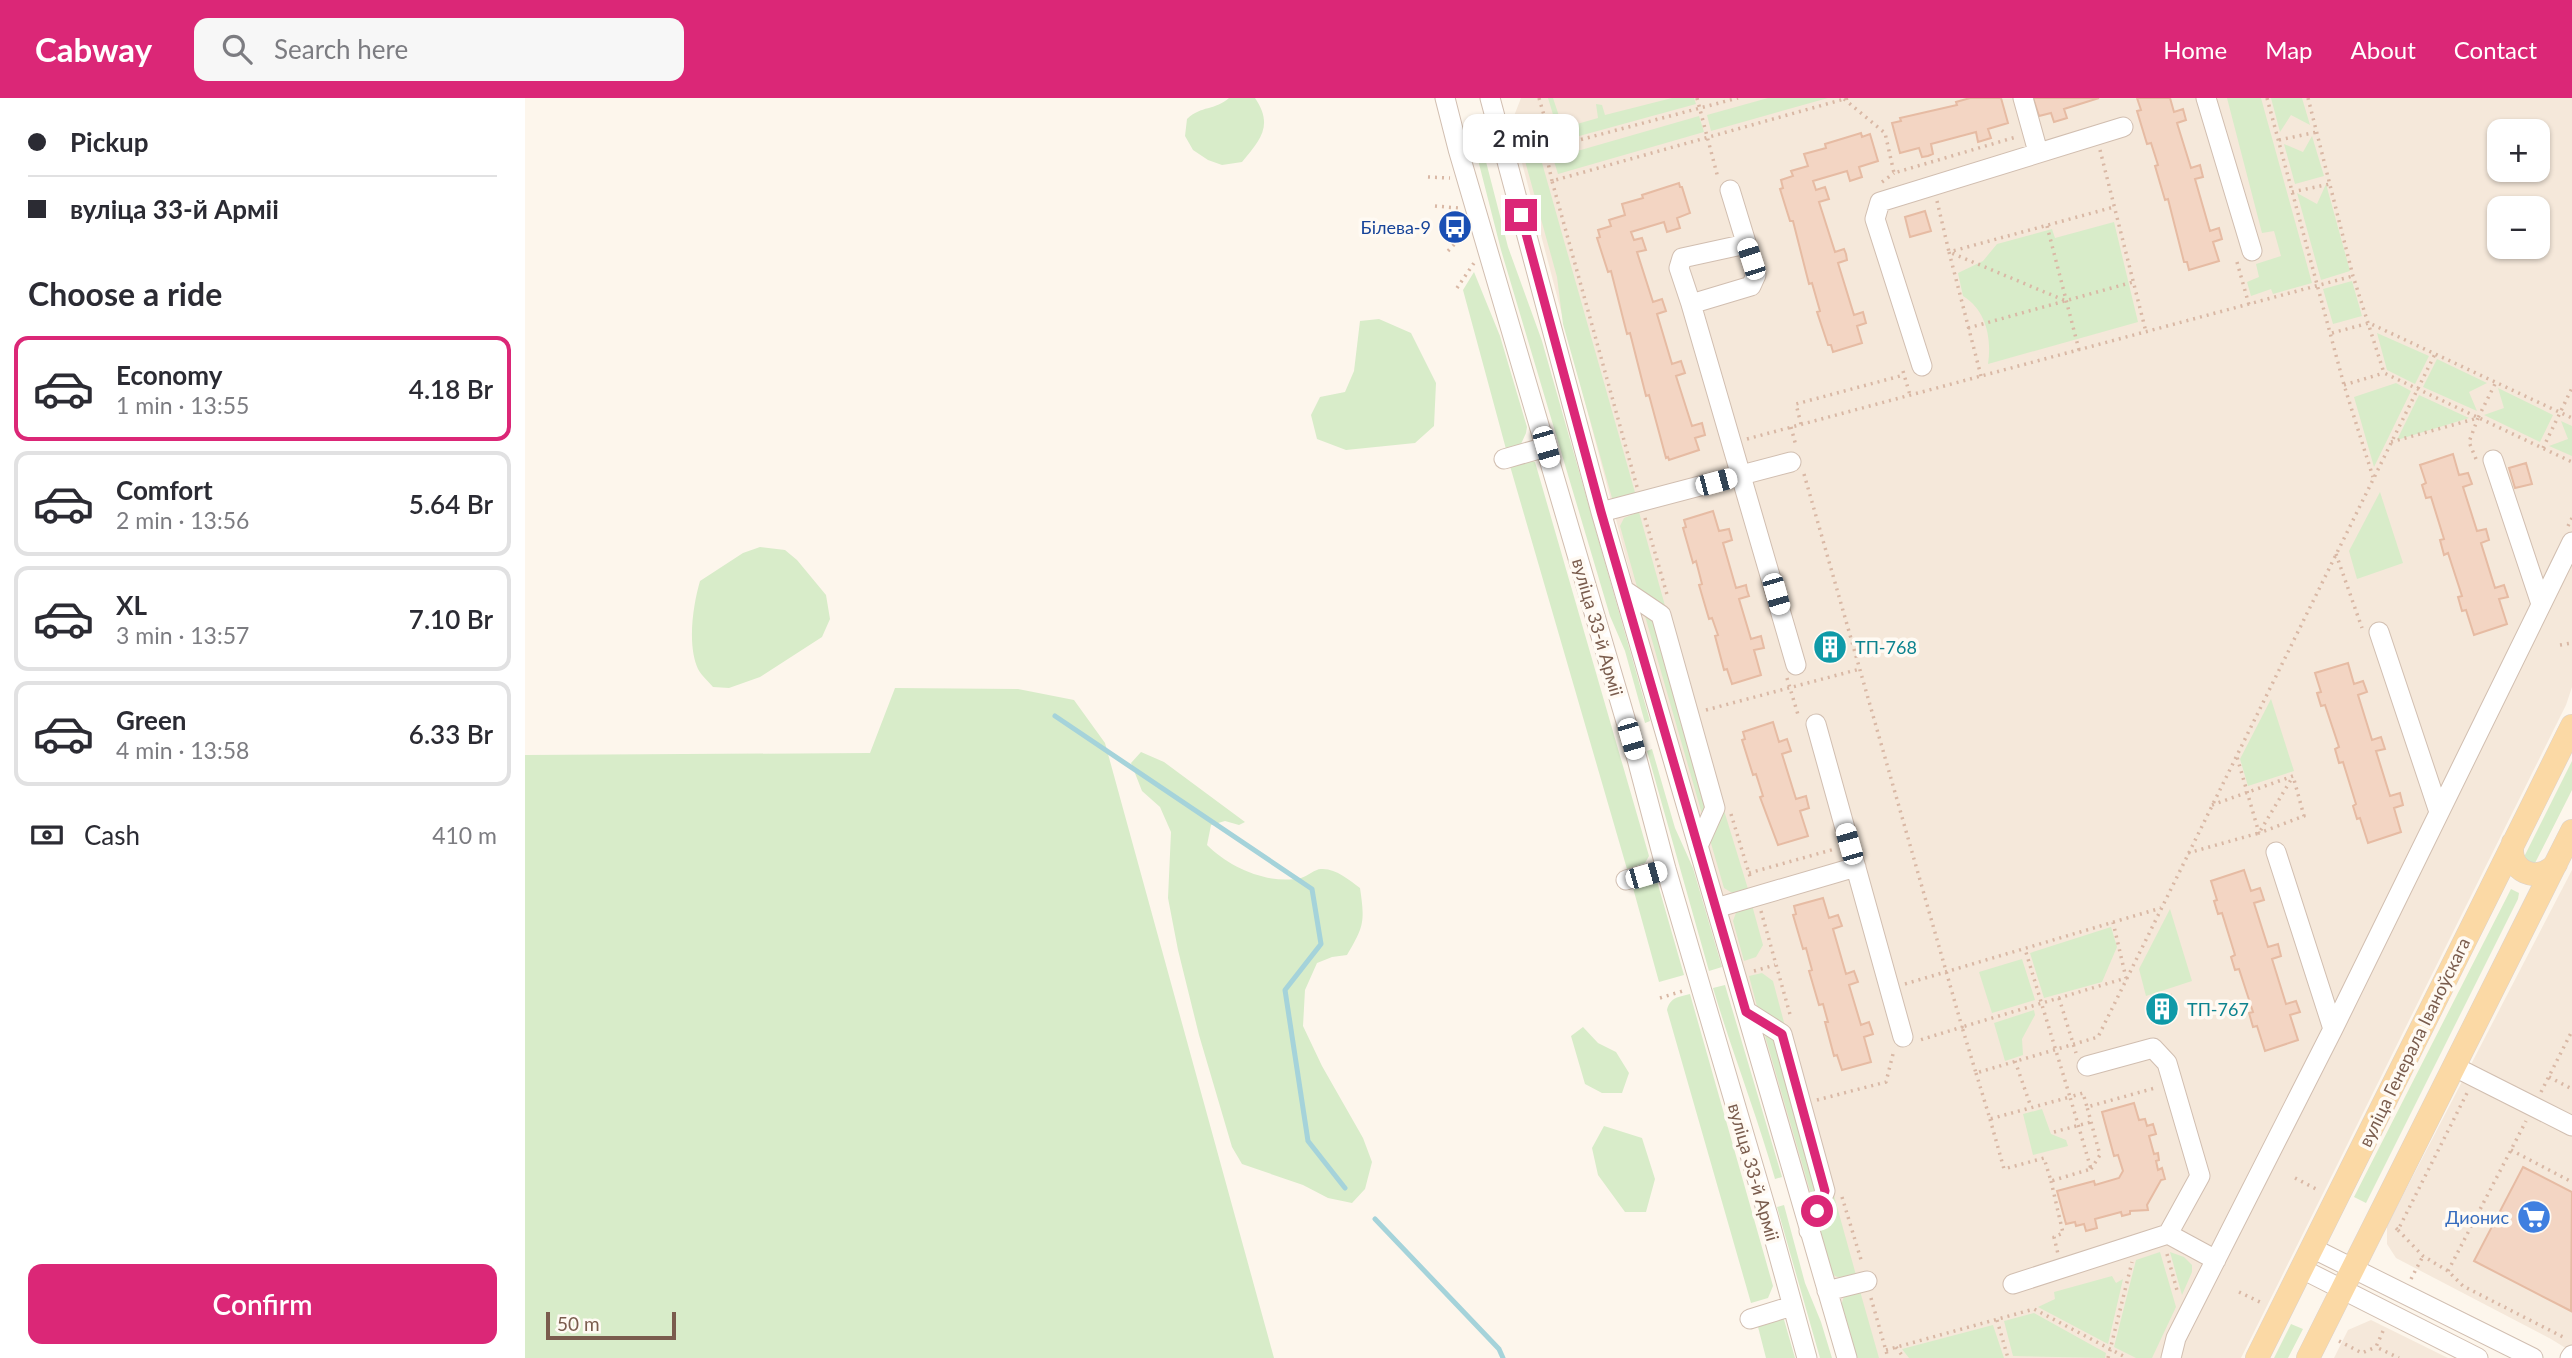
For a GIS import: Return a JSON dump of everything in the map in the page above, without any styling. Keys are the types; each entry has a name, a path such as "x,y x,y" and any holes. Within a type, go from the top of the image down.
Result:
{"main road":[{"name":"вуліца Генерала Іваноўскага","path":"2257,1358 2572,726"},
{"path":"2308,1358 2572,831"},
{"path":"2513,843 2515,863 2524,872 2538,875 2551,870 2556,864"},
{"path":"2491,887 2504,880 2519,882 2532,896 2534,909"}],"street":[{"name":"вуліца 33-й Арміі","path":"1445,98 1807,1358"},
{"name":"вуліца 33-й Арміі","path":"1490,98 1601,512 1846,1358"},
{"path":"2022,98 2038,152"},
{"path":"2206,98 2252,251"},
{"path":"1922,366 1875,219 1880,202 2123,127"},
{"path":"1691,304 1751,286 1756,275 1725,188"},
{"path":"1746,244 1682,258 1679,268 1742,475 1791,670"},
{"path":"1504,458 1546,447"},
{"path":"2493,460 2542,604"},
{"path":"1601,512 1797,461"},
{"path":"2171,1358 2176,1338 2333,1029 2542,604 2569,536"},
{"path":"1624,590 1661,615 1715,808 1698,846"},
{"path":"2379,632 2439,812"},
{"path":"1625,720 1634,729 1647,730 1656,723 1658,711"},
{"path":"1809,726 1856,867 1905,1042"},
{"path":"1637,759 1640,748 1649,742 1662,743 1670,752"},
{"path":"2276,852 2333,1029"},
{"path":"1716,908 1856,867"},
{"path":"1626,880 1666,869"},
{"path":"1746,1012 1782,1034 1825,1191 1809,1231"},
{"path":"2082,1061 2153,1048 2167,1063 2200,1176 2172,1243"},
{"path":"2455,1067 2572,1126"},
{"path":"1756,1177 1765,1186 1778,1188 1787,1180 1790,1168"},
{"path":"1768,1216 1771,1205 1780,1198 1793,1199 1801,1208"},
{"path":"2013,1284 2172,1243 2216,1260"},
{"path":"2312,1248 2533,1358"},
{"path":"2302,1269 2478,1358"},
{"path":"1827,1291 1867,1281"},
{"path":"1750,1319 1792,1306"}],"path":[{"path":"1539,98 1554,147"},
{"path":"1697,98 1725,188"},
{"path":"1545,149 1738,98"},
{"path":"1552,181 1846,98 1885,133 1894,173 2033,132"},
{"path":"2267,98 2344,385 2374,478"},
{"path":"2308,98 2353,276 2384,373"},
{"path":"1515,135 1547,127"},
{"path":"1538,129 1670,606"},
{"path":"2279,140 2317,132"},
{"path":"2096,135 2146,332"},
{"path":"1926,163 1981,376"},
{"path":"2292,192 2330,184"},
{"path":"1435,206 1459,208"},
{"path":"1949,252 2114,207"},
{"path":"2047,226 2079,350"},
{"path":"1448,251 1466,232"},
{"path":"1949,252 2066,301"},
{"path":"1732,443 2353,276"},
{"path":"1968,327 2133,282"},
{"path":"2332,333 2369,323 2572,418"},
{"path":"1976,1073 2098,1037 2435,354"},
{"path":"2344,385 2384,373 2572,462"},
{"path":"1801,424 1796,404 1904,375"},
{"path":"2391,442 2478,418 2496,382"},
{"path":"2543,448 2572,388"},
{"path":"1791,427 1797,461 2004,1169 2044,1158 2063,1233 2053,1237 2058,1256 2070,1252"},
{"path":"2569,536 2572,518"},
{"path":"2560,645 2572,643"},
{"path":"1699,712 1860,669"},
{"path":"1791,670 1789,688 1809,726"},
{"path":"2237,755 2259,833"},
{"path":"2212,805 2294,776"},
{"path":"2259,833 2294,776"},
{"path":"2188,853 2259,833 2304,816 2294,776"},
{"path":"1730,811 1793,1026"},
{"path":"1749,873 1835,849 1837,845"},
{"path":"1890,988 2161,908"},
{"path":"2113,922 2126,978"},
{"path":"2025,949 2091,1169"},
{"path":"1748,972 1775,965"},
{"path":"1814,1100 1886,1082 1905,1042 2126,978"},
{"path":"1660,998 1688,990"},
{"path":"2059,998 2073,1044 2082,1061"},
{"path":"2448,1271 2572,1031"},
{"path":"2015,1062 2031,1107"},
{"path":"2549,1077 2572,1089"},
{"path":"2087,1107 2160,1086"},
{"path":"2051,1181 2091,1169 2100,1155 2083,1093 2085,1087"},
{"path":"1990,1119 2083,1093"},
{"path":"2399,1230 2466,1093 2479,1099"},
{"path":"2054,1132 2091,1122"},
{"path":"2511,1150 2572,1182"},
{"path":"2295,1178 2320,1191"},
{"path":"1840,1191 1888,1358"},
{"path":"2393,1226 2423,1256 2448,1271 2463,1286 2572,1342"},
{"path":"2172,1243 2165,1247 2178,1294"},
{"path":"2108,1358 2134,1253"},
{"path":"2410,1279 2423,1256"},
{"path":"2239,1292 2265,1305"},
{"path":"1886,1350 2034,1309 2127,1358"},
{"path":"1997,1319 2008,1358"},
{"path":"2337,1340 2362,1353 2376,1347 2386,1326"},
{"path":"1896,1347 1904,1358"},
{"path":"2376,1347 2399,1358"}],"shaded area":[{"path":"1521,98 2572,98 2572,687 2566,705 2241,1358 1858,1358 1658,679 1517,144 1514,116"},
{"path":"2572,870 2572,1352 2396,1258 2387,1244 2387,1226"},
{"path":"2371,1320 2448,1358 2334,1358 2348,1330"}],"green space":[{"path":"1229,98 1255,98 1264,117 1264,125 1259,139 1242,162 1222,165 1193,150 1185,136 1187,119"},
{"path":"1548,98 1553,98 1563,128 1598,118 1596,104 1602,105 1605,115 1672,98 1694,98 1696,104 1561,141"},
{"path":"1768,98 1828,98 1711,131 1707,115"},
{"path":"2227,98 2261,98 2312,283 2273,294 2271,289 2251,296 2247,282 2259,277 2256,264 2281,256 2274,231 2262,233"},
{"path":"2271,98 2302,98 2310,125 2291,115 2280,132"},
{"path":"1699,116 1704,132 1558,174 1553,158"},
{"path":"1528,136 1537,145 1636,496 1624,501 1612,498 1563,324 1557,277 1519,139"},
{"path":"2312,136 2324,176 2295,184 2284,144 2303,152"},
{"path":"1483,150 1508,247 1542,341 1650,721 1645,723 1625,651 1610,616 1501,250 1476,152"},
{"path":"2326,184 2350,271 2321,280 2297,193 2317,204"},
{"path":"2114,222 2138,322 1988,364 1986,326 1977,309 1963,296 1958,273 1983,261 1997,244 2052,229 2055,238"},
{"path":"1474,272 1500,336 1527,427 1521,444 1506,449 1463,290"},
{"path":"2352,281 2362,316 2333,324 2323,289"},
{"path":"1379,319 1411,333 1436,383 1434,426 1415,443 1346,450 1317,439 1311,415 1320,397 1345,392 1354,371 1360,321"},
{"path":"2377,333 2429,356 2415,384 2387,370"},
{"path":"2437,359 2487,383 2469,392 2477,411 2423,387"},
{"path":"2396,383 2411,391 2374,467 2354,397"},
{"path":"2498,388 2553,415 2540,442 2484,415 2504,408"},
{"path":"2419,395 2469,418 2397,440"},
{"path":"2561,421 2572,426 2572,456 2549,446 2568,439"},
{"path":"1526,459 1535,462 1649,856 1645,863 1627,869 1510,466"},
{"path":"2380,492 2403,563 2357,579 2349,551"},
{"path":"1639,512 1667,613 1639,594 1620,526 1624,518"},
{"path":"760,547 785,550 797,560 826,595 830,619 822,637 760,677 729,688 713,687 698,669 693,648 693,613 700,581 743,553"},
{"path":"1643,609 1653,616 1707,811 1704,821"},
{"path":"895,688 1018,689 1074,700 1105,743 1274,1358 525,1358 525,755 870,753"},
{"path":"2271,699 2294,771 2248,786 2240,759"},
{"path":"1652,749 1675,828 1693,868 1722,967 1709,971 1647,751"},
{"path":"1141,752 1164,762 1245,822 1239,825 1225,821 1211,825 1207,845 1227,861 1251,873 1276,879 1301,878 1319,869 1332,870 1360,888 1363,916 1360,930 1347,955 1317,963 1305,990 1303,1026 1322,1066 1363,1138 1372,1162 1365,1189 1352,1203 1328,1198 1303,1185 1242,1164 1232,1147 1199,1035 1178,950 1168,898 1171,832 1160,807 1142,791 1131,763"},
{"path":"2572,761 2572,790 2535,863 2529,865 2524,857"},
{"path":"1723,807 1748,889 1734,894 1724,888 1708,833"},
{"path":"1657,881 1684,975 1659,982 1633,888"},
{"path":"2511,889 2519,893 2518,899 2366,1203 2354,1197"},
{"path":"1752,905 1763,945 1756,957 1744,961 1733,921 1737,910"},
{"path":"2170,909 2192,981 2146,996 2139,969"},
{"path":"2111,927 2117,947 2102,982 2044,998 2030,953"},
{"path":"2022,959 2035,1000 1992,1013 1979,972"},
{"path":"1762,973 1773,981 1786,1030 1759,1014 1749,976"},
{"path":"1725,985 1782,1177 1775,1179 1713,988"},
{"path":"1690,994 1773,1286 1768,1298 1751,1303 1667,1010 1673,1000"},
{"path":"2034,1010 2035,1015 2022,1039 2023,1055 2005,1061 1994,1023"},
{"path":"1583,1027 1598,1043 1616,1052 1629,1073 1622,1093 1602,1093 1585,1084 1571,1036"},
{"path":"1763,1029 1772,1036 1818,1198 1815,1208"},
{"path":"2042,1109 2051,1134 2066,1140 2068,1146 2033,1155 2023,1114"},
{"path":"1604,1126 1642,1138 1655,1179 1646,1212 1625,1212 1598,1175 1592,1148"},
{"path":"1833,1192 1856,1275 1842,1279 1833,1275 1818,1225"},
{"path":"1784,1205 1805,1283 1832,1358 1820,1358 1777,1207"},
{"path":"2160,1252 2176,1307 2152,1358 2136,1358 2114,1347 2136,1260"},
{"path":"2170,1252 2184,1257 2192,1265 2192,1272 2182,1295"},
{"path":"2112,1276 2116,1283 2123,1279 2108,1344 2038,1307 2055,1299 2054,1292"},
{"path":"1860,1291 1879,1358 1856,1358 1841,1306 1844,1296"},
{"path":"2034,1313 2106,1353 2105,1358 2013,1356 2004,1321"},
{"path":"1783,1316 1795,1358 1766,1358 1757,1323"},
{"path":"2291,1324 2303,1329 2288,1358 2274,1358"},
{"path":"1993,1325 2004,1358 1909,1358 1902,1349"}],"building":[{"path":"1970,98 2001,98 2008,123 1988,129 1991,138 1978,142 1976,132 1931,144 1933,154 1928,156 1922,157 1919,148 1900,153 1892,123 1901,121 1900,118 1957,105 1956,102"},
{"path":"2033,98 2099,98 2064,109 2067,118 2054,122 2051,113 2039,116"},
{"path":"2137,98 2170,98 2174,112 2183,109 2186,120 2177,123 2191,168 2200,165 2203,177 2195,179 2210,231 2219,228 2222,239 2213,242 2219,261 2189,270 2187,262 2184,262 2168,199 2165,200 2155,166 2158,165 2151,143 2147,144 2137,111 2141,110"},
{"path":"1861,133 1862,137 1870,134 1878,161 1859,167 1862,177 1850,181 1847,171 1813,181 1816,190 1825,187 1829,199 1819,202 1835,252 1844,249 1846,254 1847,260 1838,263 1854,315 1863,312 1866,323 1857,326 1862,343 1833,352 1817,312 1820,311 1812,283 1809,284 1793,221 1790,221 1780,189 1783,188 1781,180 1793,176 1791,171 1808,166 1804,154 1826,148 1825,144"},
{"path":"1679,183 1690,213 1677,218 1680,228 1667,232 1664,222 1631,232 1634,240 1642,238 1646,250 1637,252 1653,302 1662,299 1666,311 1657,314 1672,364 1681,361 1685,373 1676,376 1692,426 1702,423 1705,435 1695,438 1699,450 1669,460 1666,458 1649,395 1646,396 1611,271 1608,272 1597,238 1600,237 1598,230 1611,226 1609,220 1625,215 1622,204"},
{"path":"1925,211 1931,231 1910,237 1905,217"},
{"path":"2453,454 2459,475 2468,473 2472,484 2463,487 2477,531 2486,529 2489,540 2481,543 2495,588 2504,585 2508,597 2499,599 2507,624 2474,635 2466,610 2462,611 2458,597 2462,596 2448,553 2444,555 2440,540 2444,539 2431,497 2426,498 2422,485 2426,483 2420,465"},
{"path":"2526,463 2532,484 2515,488 2509,468"},
{"path":"1713,511 1719,531 1729,529 1732,540 1723,543 1736,588 1746,585 1749,596 1739,599 1751,639 1761,636 1764,648 1754,650 1761,675 1732,684 1727,669 1724,670 1715,636 1718,635 1712,618 1709,619 1699,585 1702,584 1696,561 1693,563 1683,528 1686,527 1684,520"},
{"name":"ТП-768","path":"1837,636 1842,654 1822,659 1817,641"},
{"path":"2348,663 2354,684 2363,681 2367,692 2358,695 2372,740 2381,737 2385,749 2376,751 2390,796 2400,793 2403,805 2394,808 2401,832 2368,843 2360,818 2357,819 2353,806 2356,804 2343,762 2339,763 2335,749 2339,747 2325,705 2321,706 2317,693 2321,692 2315,673"},
{"path":"1773,722 1779,742 1787,739 1791,751 1782,754 1796,799 1806,796 1809,808 1800,811 1808,836 1778,845 1760,797 1763,796 1756,774 1753,775 1742,740 1745,739 1743,732"},
{"path":"2244,870 2251,891 2260,888 2264,900 2254,903 2268,947 2278,944 2281,956 2272,959 2286,1004 2296,1001 2300,1012 2290,1015 2298,1040 2265,1051 2257,1026 2253,1027 2249,1013 2253,1012 2239,969 2235,970 2231,957 2235,955 2222,913 2218,914 2211,881"},
{"path":"1823,898 1829,918 1838,915 1842,926 1833,929 1846,974 1854,971 1858,982 1849,985 1861,1025 1869,1022 1873,1034 1864,1037 1871,1062 1842,1070 1837,1055 1834,1056 1823,1004 1819,1005 1809,971 1812,970 1806,948 1803,949 1793,915 1796,914 1794,906"},
{"name":"ТП-767","path":"2171,995 2177,1014 2152,1022 2147,1003"},
{"path":"2134,1103 2139,1120 2145,1119 2147,1126 2153,1124 2156,1134 2149,1136 2154,1154 2158,1153 2158,1170 2162,1168 2165,1179 2161,1180 2147,1205 2148,1210 2130,1211 2130,1214 2122,1216 2121,1212 2095,1219 2097,1228 2086,1231 2084,1224 2066,1224 2057,1191 2094,1181 2095,1185 2119,1178 2123,1171 2118,1155 2114,1156 2102,1112"},
{"name":"Дионис","path":"2523,1167 2572,1192 2571,1311 2474,1261"}],"waterway":[{"path":"1055,716 1312,889 1321,944 1285,990 1308,1141 1345,1188"},
{"path":"1375,1219 1499,1349 1503,1358"}],"place":[{"name":"Білева-9","path":"1455,227"},
{"name":"ТП-768","path":"1830,647"},
{"name":"ТП-767","path":"2162,1009"},
{"name":"Дионис","path":"2534,1217"}],"route":[{"path":"1521,215 1601,512 1746,1012 1782,1034 1825,1191 1817,1211"}]}
